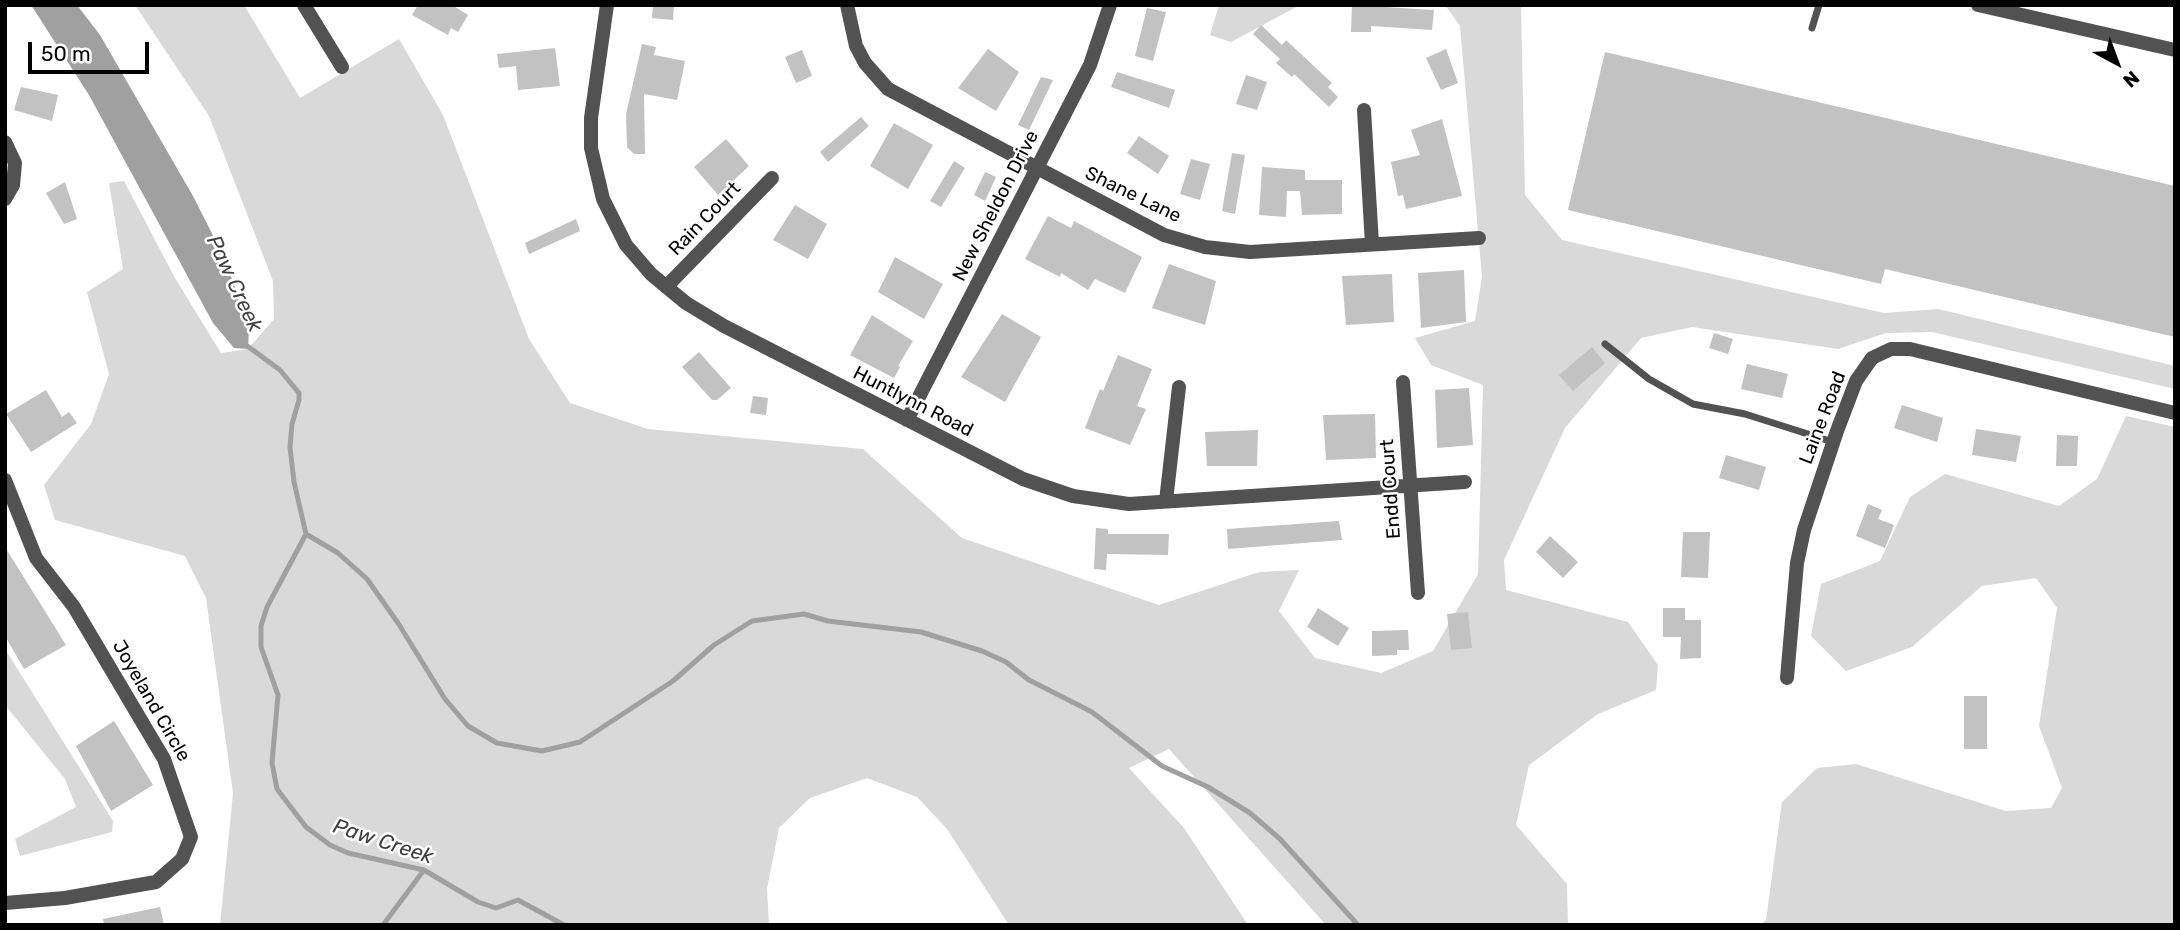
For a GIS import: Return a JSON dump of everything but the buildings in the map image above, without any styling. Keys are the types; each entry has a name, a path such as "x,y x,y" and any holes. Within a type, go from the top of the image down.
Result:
{"street":[{"path":"304,5 342,67"},
{"name":"Huntlynn Road","path":"607,5 591,118 596,174 613,223 626,245 666,287 724,326 1047,489 1101,501 1166,501 1465,482"},
{"name":"Shane Lane","path":"847,5 856,46 865,63 888,89 1143,225 1205,247 1273,252 1479,238"},
{"name":"New Sheldon Drive","path":"907,420 1090,65 1110,5"},
{"path":"1978,5 2175,50"},
{"path":"1364,110 1371,244"},
{"path":"5,142 15,163 13,185 5,199"},
{"name":"Rain Court","path":"666,287 772,178"},
{"name":"Laine Road","path":"1787,678 1797,563 1811,507 1862,369 1872,358 1891,349 1910,349 2175,413"},
{"name":"Endd Court","path":"1403,383 1418,593"},
{"path":"1166,501 1179,387"},
{"name":"Joyeland Circle","path":"5,480 36,558 74,607 164,759 191,837 182,859 156,882 65,898 5,904"}],"lane":[{"path":"1812,28 1819,5"},
{"path":"1605,344 1650,379 1693,404 1745,414 1833,442"}],"shaded area":[{"path":"31,5 77,5 100,35 193,196 226,261 249,331 248,349 234,348 213,323 89,95"},
{"path":"135,5 244,5 300,98 399,39 443,115 529,339 570,403 648,429 863,449 962,538 1159,605 1259,572 1299,570 1279,611 1315,658 1381,673 1433,651 1478,574 1483,385 1431,365 1415,338 1475,321 1482,277 1460,26 1445,5 1521,5 1525,195 1562,240 1884,313 1938,309 2175,366 2175,389 1932,332 1886,333 1838,349 1692,327 1641,338 1565,428 1504,560 1506,590 1628,622 1658,665 1656,690 1598,714 1529,765 1516,825 1567,884 1568,925 1326,925 1169,749 1129,768 1184,828 1248,925 1009,925 947,829 917,797 867,778 810,798 779,828 767,889 769,925 220,925 233,793 206,598 185,556 55,520 44,485 91,424 109,374 87,292 123,269 109,183 124,181 175,278 221,353 248,349 274,319 273,281 209,116"},
{"path":"1219,5 1300,5 1231,42 1210,35"},
{"path":"2126,416 2175,427 2175,925 1760,925 1766,920 1782,802 1817,768 1856,764 2006,811 2051,808 2062,788 2039,726 2057,608 2036,578 1982,586 1912,647 1846,671 1811,636 1821,584 1880,561 1910,497 1945,474 2059,506 2097,479"},
{"path":"5,649 113,821 112,832 20,856 15,839 76,807 65,779 5,705"}],"waterway":[{"name":"Paw Creek","path":"246,345 280,370 299,393 290,447 294,482 306,534 267,607 261,626 261,647 278,695 272,763 277,789 306,827 330,845 348,853 424,870 478,902 496,908 518,900 564,925"},
{"path":"306,534 338,553 367,579 445,699 468,726 497,743 542,751 580,742 673,681 714,645 752,621 804,614 828,621 921,632 982,651 1006,662 1029,680 1092,712 1162,766 1208,787 1250,813 1280,839 1358,925"},
{"path":"383,925 424,870"}]}
